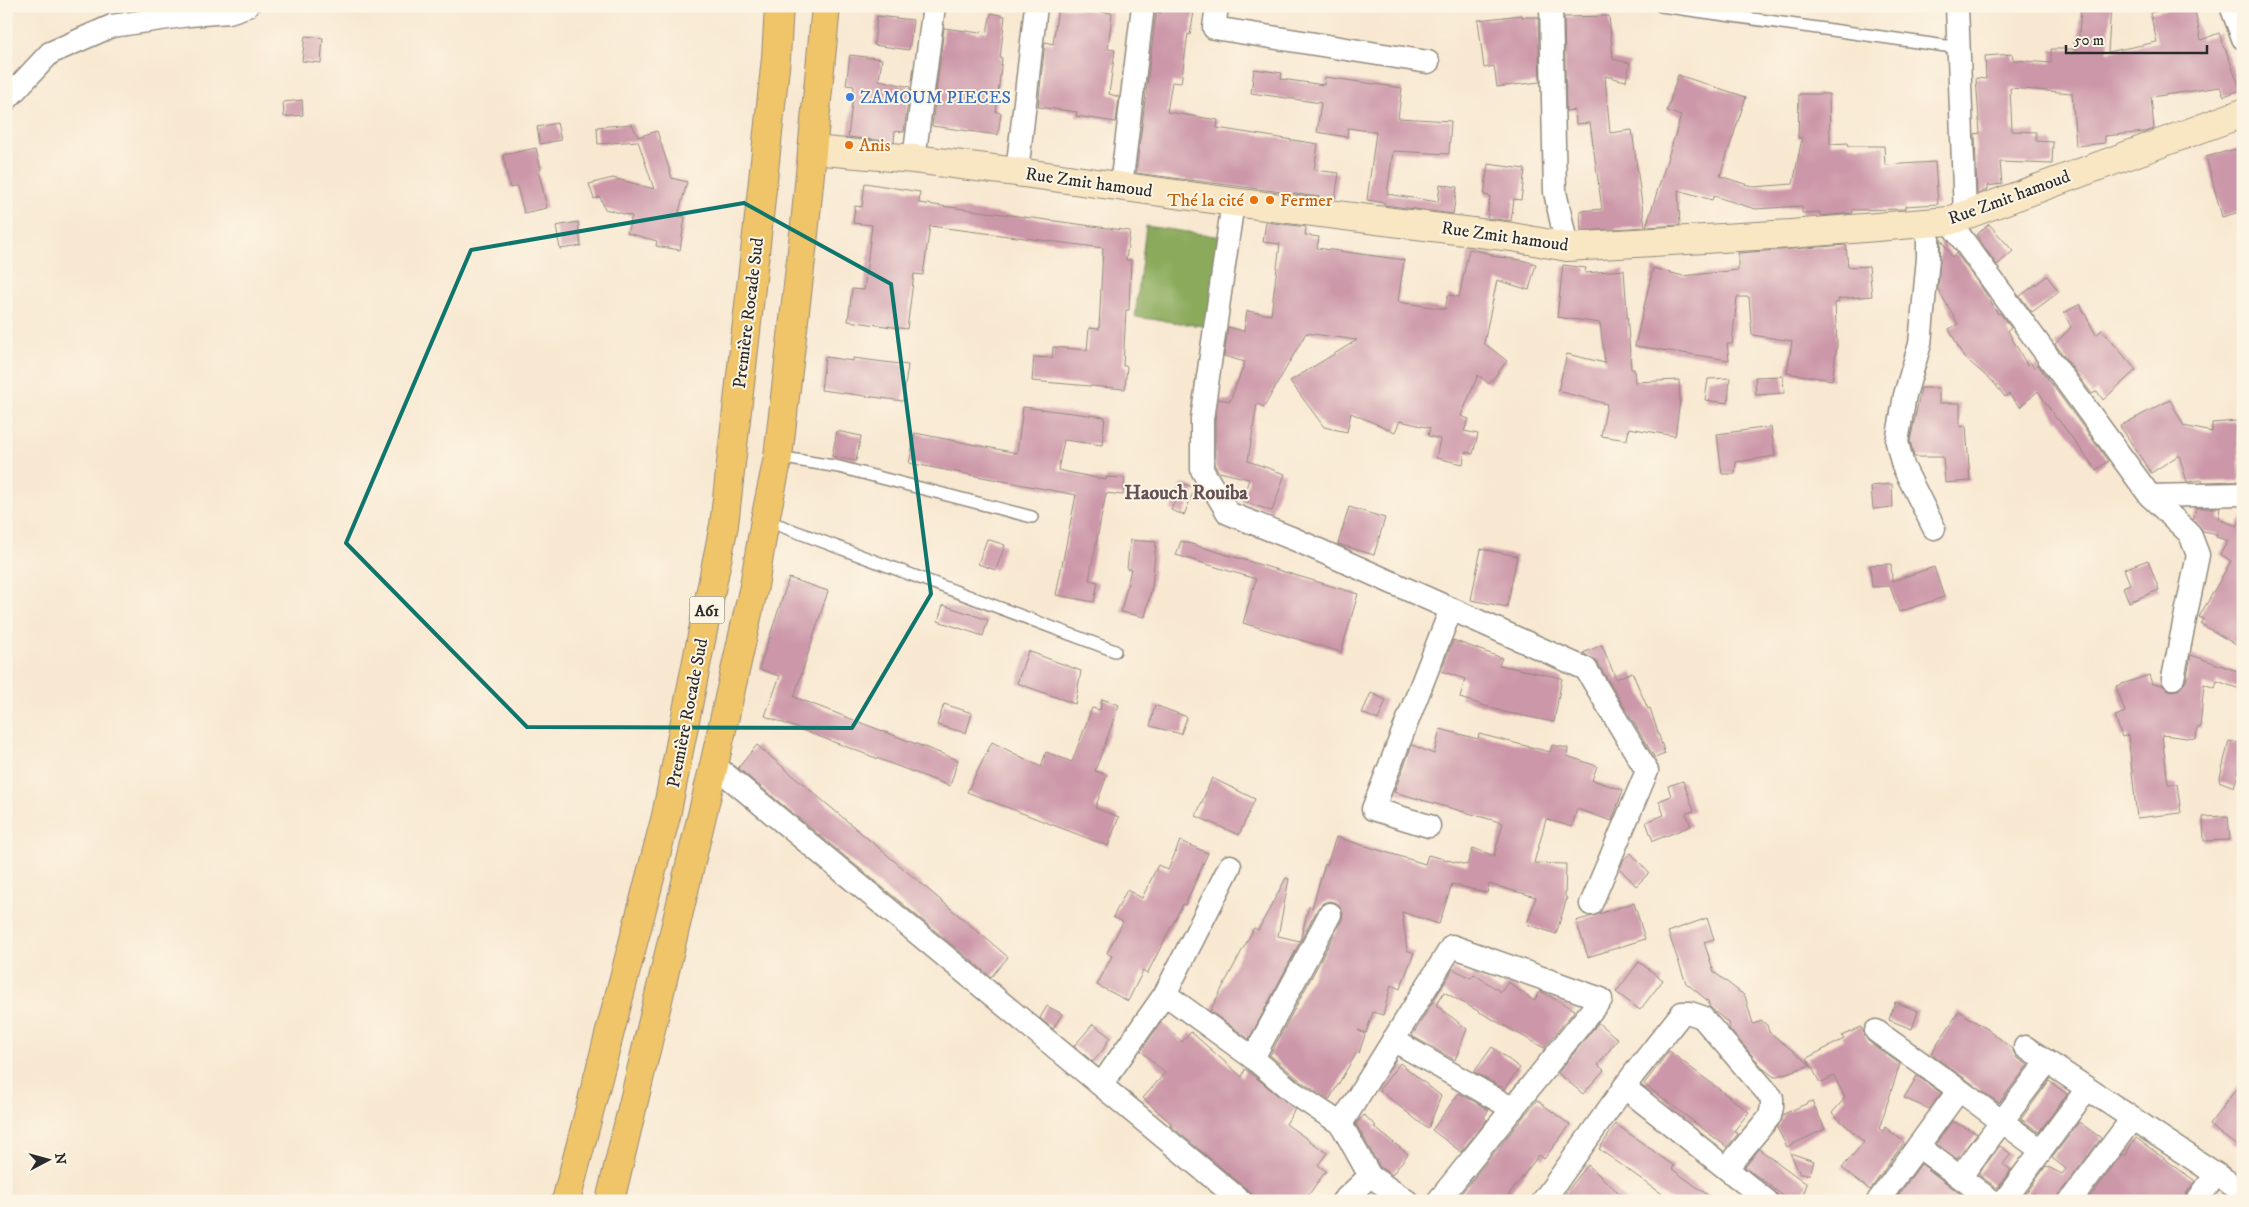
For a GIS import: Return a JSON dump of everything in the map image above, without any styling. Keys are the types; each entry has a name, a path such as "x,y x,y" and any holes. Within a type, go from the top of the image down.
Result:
{"highway":[{"name":"Première Rocade Sud","path":"566,1201 666,816 724,525 776,58 779,6"},
{"name":"Première Rocade Sud","path":"610,1201 714,765 754,586 778,457 826,6"}],"street":[{"path":"6,100 50,53 112,26 189,15 229,12 247,6"},
{"path":"914,159 934,6"},
{"path":"1017,172 1036,6"},
{"path":"1121,186 1143,6"},
{"path":"1216,6 1214,28 1428,62"},
{"path":"1551,6 1555,192 1567,247"},
{"path":"1934,528 1903,466 1897,442 1905,395 1920,344 1928,258 1947,219 1960,48 1957,6"},
{"path":"2231,6 2243,38"},
{"name":"Rue Zmit hamoud","path":"812,150 914,159 1017,172 1233,202 1512,237 1567,247 1791,234 1947,219 2243,113"},
{"path":"1233,202 1202,419 1202,470 1228,513 1294,539 1586,669 1647,771 1591,904"},
{"path":"1947,219 2150,496 2190,534 2198,555 2173,678"},
{"path":"2150,496 2243,494"},
{"path":"1429,826 1373,809 1451,609"},
{"path":"714,765 1241,1201"},
{"path":"1101,1085 1165,994 1230,866"},
{"path":"1253,1058 1330,914"},
{"path":"1340,1124 1452,946 1601,999 1438,1201"},
{"path":"1165,994 1253,1058 1294,1093 1340,1124 1370,1176 1407,1201"},
{"path":"1543,1201 1624,1088 1682,1013 1690,1013 1702,1017 1772,1098 1770,1116 1727,1168"},
{"path":"1876,1031 2041,1150"},
{"path":"1393,1040 1513,1109"},
{"path":"2025,1047 2132,1120 2243,1192"},
{"path":"1960,1177 2046,1062"},
{"path":"1624,1088 1767,1201"},
{"path":"2004,1201 2087,1089"},
{"path":"1878,1201 1959,1090"},
{"path":"2070,1201 2132,1120"},
{"path":"1918,1146 1992,1201"},
{"path":"2197,1201 2216,1174"},
{"path":"1343,1201 1370,1176"}],"lane":[{"path":"1661,6 1960,48"},
{"path":"778,457 839,467 1032,517"},
{"path":"765,520 1114,651"}],"highlighted area":[{"path":"744,203 891,284 931,594 852,728 527,727 346,543 471,250"}],"green space":[{"path":"1146,226 1222,237 1210,327 1135,317"}],"building":[{"path":"1162,6 1195,6 1190,35 1188,34 1181,83 1172,82 1167,112 1218,120 1217,128 1318,144 1314,170 1339,173 1335,199 1136,173 1156,12 1161,13"},
{"path":"2081,6 2111,6 2108,52 2157,42 2150,13 2180,6 2194,6 2201,40 2219,33 2241,90 2224,96 2220,87 2151,97 2154,129 2145,132 2105,136 2105,143 2076,146 2072,93 2010,88 2012,131 2036,132 2036,141 2053,142 2052,164 2000,162 2002,184 1987,186 1987,190 1977,194 1975,134 1980,133 1976,78 1986,79 1985,56 2012,54 2013,60 2051,63 2051,49 2078,49"},
{"path":"1058,7 1112,13 1108,49 1115,50 1109,94 1119,97 1116,122 1076,116 1077,112 1038,107 1045,42 1053,44"},
{"path":"991,13 1005,16 996,112 1001,113 998,135 932,126 944,28 980,33 981,31 987,32"},
{"path":"1522,15 1522,17 1538,17 1540,82 1497,87 1494,66 1484,68 1478,20"},
{"path":"877,16 913,20 909,50 874,45"},
{"path":"1609,16 1613,59 1630,63 1626,81 1605,76 1610,133 1632,130 1645,227 1581,231 1580,211 1602,209 1590,123 1576,124 1575,110 1566,111 1564,17"},
{"path":"305,36 323,38 321,63 302,61"},
{"path":"850,55 882,59 879,80 910,87 904,132 895,131 894,142 848,137 854,86 846,85"},
{"path":"1254,69 1282,73 1281,79 1324,85 1325,77 1402,88 1398,118 1451,121 1449,154 1393,151 1387,194 1438,202 1440,184 1457,187 1453,214 1384,205 1385,203 1367,200 1376,132 1348,128 1347,137 1317,132 1321,103 1251,93"},
{"path":"1678,75 1746,97 1720,176 1754,187 1793,184 1802,138 1798,138 1799,94 1829,94 1830,144 1848,143 1849,146 1884,146 1885,165 1935,162 1938,204 1905,206 1905,209 1852,210 1853,213 1820,216 1820,212 1802,213 1802,206 1755,209 1714,196 1712,200 1678,190 1680,225 1646,227 1681,116 1667,111"},
{"path":"302,100 303,115 284,117 283,102"},
{"path":"557,123 561,140 540,144 537,127"},
{"path":"632,124 638,137 657,131 672,178 687,182 678,216 685,217 680,250 656,246 657,241 627,233 632,216 605,209 600,197 594,199 589,184 613,178 654,189 638,141 598,144 597,127"},
{"path":"2243,147 2243,211 2222,217 2206,157"},
{"path":"536,148 541,169 538,169 547,208 524,213 517,186 510,188 503,155"},
{"path":"1488,164 1525,169 1521,200 1514,199 1511,221 1487,218 1490,196 1484,195"},
{"path":"865,183 920,192 919,203 1130,231 1126,260 1131,260 1129,310 1126,310 1123,366 1127,366 1125,389 1032,381 1034,357 1052,358 1053,347 1087,350 1089,328 1099,329 1103,248 930,226 923,275 914,274 907,329 848,321 852,289 864,290 872,225 853,223 855,206 862,207"},
{"path":"578,222 581,246 560,249 556,226"},
{"path":"1266,222 1306,227 1305,235 1319,237 1317,248 1404,260 1398,302 1445,309 1448,295 1459,297 1469,249 1492,254 1492,256 1536,264 1529,290 1497,280 1484,343 1507,361 1489,384 1478,375 1461,416 1469,419 1464,431 1478,434 1473,454 1465,452 1463,464 1436,458 1440,439 1428,436 1430,428 1400,421 1395,432 1351,413 1347,432 1324,427 1290,381 1357,340 1306,333 1264,407 1257,404 1248,461 1285,474 1272,511 1242,501 1249,479 1219,472 1215,466 1215,420 1218,399 1230,401 1245,362 1224,356 1228,327 1244,331 1247,311 1271,315 1280,244 1263,242"},
{"path":"1989,224 2013,251 1997,265 1976,235"},
{"path":"1941,239 1952,257 1956,253 1998,314 2000,313 2011,328 2008,331 2027,365 2030,362 2034,368 2037,364 2108,461 2096,470 2057,420 2038,391 2020,407 2009,394 2005,397 1994,383 1963,356 1949,329 1958,324 1938,289"},
{"path":"1846,245 1848,267 1869,266 1872,296 1838,299 1839,302 1835,303 1837,345 1832,380 1787,373 1792,341 1752,335 1749,297 1737,297 1732,344 1727,344 1729,360 1635,346 1653,268 1683,276 1738,270 1738,253"},
{"path":"1563,265 1586,268 1585,273 1624,270 1631,369 1634,369 1635,382 1679,380 1680,401 1675,436 1629,428 1627,440 1601,436 1607,404 1558,391 1567,354 1605,363 1600,323 1557,317"},
{"path":"2047,276 2059,292 2032,312 2020,296"},
{"path":"2080,304 2096,335 2102,330 2136,370 2103,400 2097,391 2092,394 2055,344 2071,327 2064,313"},
{"path":"825,357 853,361 853,358 908,365 903,401 821,390"},
{"path":"1783,376 1784,393 1756,395 1755,377"},
{"path":"1730,378 1728,403 1705,400 1708,379"},
{"path":"1921,388 1939,388 1939,403 1960,403 1960,427 1966,426 1970,481 1945,483 1943,457 1914,457 1910,441"},
{"path":"2170,400 2184,426 2212,432 2212,423 2237,421 2240,481 2202,482 2202,480 2187,482 2179,455 2151,473 2120,426"},
{"path":"1023,407 1105,417 1102,445 1064,440 1058,470 1106,480 1106,477 1125,478 1123,495 1106,493 1089,580 1098,582 1094,602 1056,595 1076,495 909,463 915,433 1017,453"},
{"path":"1771,427 1775,456 1736,462 1735,474 1722,474 1717,434"},
{"path":"837,431 861,436 856,461 832,456"},
{"path":"1182,483 1195,488 1184,515 1171,510"},
{"path":"1892,484 1893,507 1873,509 1871,486"},
{"path":"1349,507 1385,518 1374,555 1338,544"},
{"path":"2196,508 2220,508 2218,519 2237,526 2243,517 2243,649 2201,624 2204,619 2199,617 2231,561 2220,554 2228,541 2216,537 2217,534 2203,531 2193,519"},
{"path":"987,539 1005,545 996,570 978,564"},
{"path":"1130,540 1156,542 1152,586 1145,617 1121,612 1131,569 1127,569"},
{"path":"1181,541 1358,594 1341,652 1243,623 1256,579 1176,555"},
{"path":"1481,549 1517,556 1507,607 1471,600"},
{"path":"2148,560 2159,590 2129,602 2123,587 2130,584 2124,569"},
{"path":"1891,564 1892,581 1934,567 1944,597 1899,612 1890,586 1872,587 1870,565"},
{"path":"789,578 828,591 794,697 958,760 950,786 765,716 780,676 759,669"},
{"path":"943,605 988,620 983,636 938,621"},
{"path":"1453,640 1502,658 1499,665 1562,678 1554,722 1504,712 1460,698 1465,679 1441,671"},
{"path":"1602,645 1616,679 1632,672 1648,709 1650,708 1665,754 1655,758 1597,662 1583,653"},
{"path":"1028,651 1081,671 1075,704 1017,683"},
{"path":"2191,655 2243,673 2243,690 2217,681 2215,688 2204,684 2200,728 2197,728 2196,739 2162,735 2168,784 2177,784 2181,813 2137,818 2128,735 2122,737 2115,716 2125,712 2116,686 2149,675 2152,684 2162,685 2170,691 2178,690 2186,681"},
{"path":"1371,693 1386,700 1378,720 1362,713"},
{"path":"1102,699 1119,705 1095,771 1107,775 1095,808 1119,817 1108,846 967,792 992,742 1041,767 1046,752 1072,762 1092,708 1100,710"},
{"path":"944,704 972,713 966,733 937,725"},
{"path":"1155,705 1187,717 1181,734 1150,726"},
{"path":"1440,729 1478,739 1479,734 1550,752 1552,745 1568,748 1567,756 1597,766 1592,780 1623,790 1612,821 1577,809 1572,827 1546,819 1534,863 1566,864 1565,897 1567,898 1556,934 1527,924 1536,897 1489,884 1487,893 1452,884 1439,924 1402,912 1407,950 1414,953 1400,989 1391,985 1383,1015 1373,1012 1366,1033 1358,1030 1365,1035 1359,1053 1357,1052 1329,1100 1302,1082 1270,1055 1342,920 1343,913 1337,903 1329,901 1323,903 1318,908 1249,1039 1210,1011 1254,928 1258,930 1286,878 1289,879 1278,936 1300,941 1309,906 1312,908 1325,864 1327,865 1336,837 1425,864 1428,855 1467,865 1473,848 1494,856 1503,823 1394,792 1412,745 1434,754"},
{"path":"2229,741 2243,744 2243,756 2234,787 2219,781"},
{"path":"757,745 1008,957 991,977 738,768"},
{"path":"1212,778 1255,799 1239,835 1196,816"},
{"path":"1683,781 1694,811 1686,813 1691,826 1653,841 1646,822 1664,815 1659,801 1671,796 1668,786"},
{"path":"2228,816 2230,840 2204,841 2203,817"},
{"path":"1180,841 1208,853 1185,905 1183,904 1147,974 1143,971 1128,1001 1097,985 1112,956 1107,953 1123,922 1113,917 1127,890 1142,898 1158,865 1168,870"},
{"path":"1631,853 1649,873 1636,886 1620,869 1624,859"},
{"path":"1634,903 1645,939 1588,957 1576,921"},
{"path":"1707,918 1714,939 1704,942 1714,972 1745,996 1753,1024 1762,1021 1767,1025 1769,1032 1811,1065 1774,1077 1764,1069 1730,1030 1728,1023 1710,1007 1708,1001 1686,983 1668,932"},
{"path":"1639,962 1663,980 1640,1010 1616,992"},
{"path":"1453,969 1471,978 1474,974 1501,992 1508,982 1534,1001 1540,991 1575,1010 1544,1048 1444,992 1436,1005 1467,1029 1455,1060 1412,1036"},
{"path":"1895,1002 1918,1011 1912,1029 1889,1020"},
{"path":"1047,1006 1062,1014 1053,1029 1040,1018"},
{"path":"1959,1011 1993,1033 2012,1049 2017,1058 2028,1065 1999,1103 1931,1054"},
{"path":"1161,1022 1182,1042 1191,1032 1242,1077 1245,1069 1295,1109 1286,1124 1327,1153 1318,1165 1326,1171 1304,1201 1257,1201 1249,1191 1170,1125 1172,1124 1143,1098 1165,1073 1141,1051"},
{"path":"1598,1023 1618,1039 1598,1065 1604,1070 1583,1094 1558,1073"},
{"path":"1093,1024 1110,1037 1103,1050 1093,1062 1074,1046"},
{"path":"1861,1027 1868,1041 1900,1064 1879,1129 1883,1131 1885,1127 1904,1142 1870,1190 1842,1168 1864,1142 1832,1113 1845,1098 1834,1076 1820,1083 1807,1058 1844,1039 1842,1036"},
{"path":"1492,1047 1520,1068 1504,1089 1474,1072"},
{"path":"1669,1051 1749,1112 1734,1131 1738,1134 1727,1147 1644,1084"},
{"path":"1400,1063 1441,1096 1428,1129 1379,1090"},
{"path":"1917,1076 1941,1093 1929,1109 1904,1098"},
{"path":"2243,1080 2243,1138 2237,1146 2209,1125"},
{"path":"2049,1081 2067,1094 2039,1132 2021,1119"},
{"path":"1459,1093 1489,1110 1484,1117 1487,1120 1461,1152 1432,1130"},
{"path":"1537,1100 1570,1125 1544,1159 1539,1155 1504,1201 1455,1201"},
{"path":"1812,1101 1825,1129 1787,1147 1777,1128 1784,1114"},
{"path":"1364,1115 1376,1126 1374,1127 1408,1154 1392,1175 1380,1167 1356,1124"},
{"path":"1952,1121 1977,1133 1957,1159 1936,1143"},
{"path":"2079,1122 2101,1138 2060,1193 2057,1201 2045,1201 2034,1193 2028,1201 2021,1201 2046,1166 2062,1174 2066,1169 2052,1158"},
{"path":"1616,1124 1674,1166 1672,1169 1716,1201 1672,1201 1599,1149"},
{"path":"2136,1138 2195,1181 2186,1193 2184,1201 2087,1201 2122,1154 2124,1156"},
{"path":"2000,1146 2011,1154 2003,1164 2011,1170 1997,1188 1978,1174"},
{"path":"1759,1149 1807,1184 1801,1201 1790,1201 1745,1167"},
{"path":"1790,1153 1814,1161 1810,1174 1800,1174"},
{"path":"1921,1164 1970,1201 1894,1201"},
{"path":"1588,1165 1628,1201 1559,1201"}],"place":[{"name":"ZAMOUM PIECES","path":"850,97"},
{"name":"Anis","path":"849,145"},
{"name":"Thé la cité","path":"1254,200"},
{"name":"Fermer","path":"1270,200"}],"district":[{"name":"Haouch Rouiba","path":"1186,492"}]}
